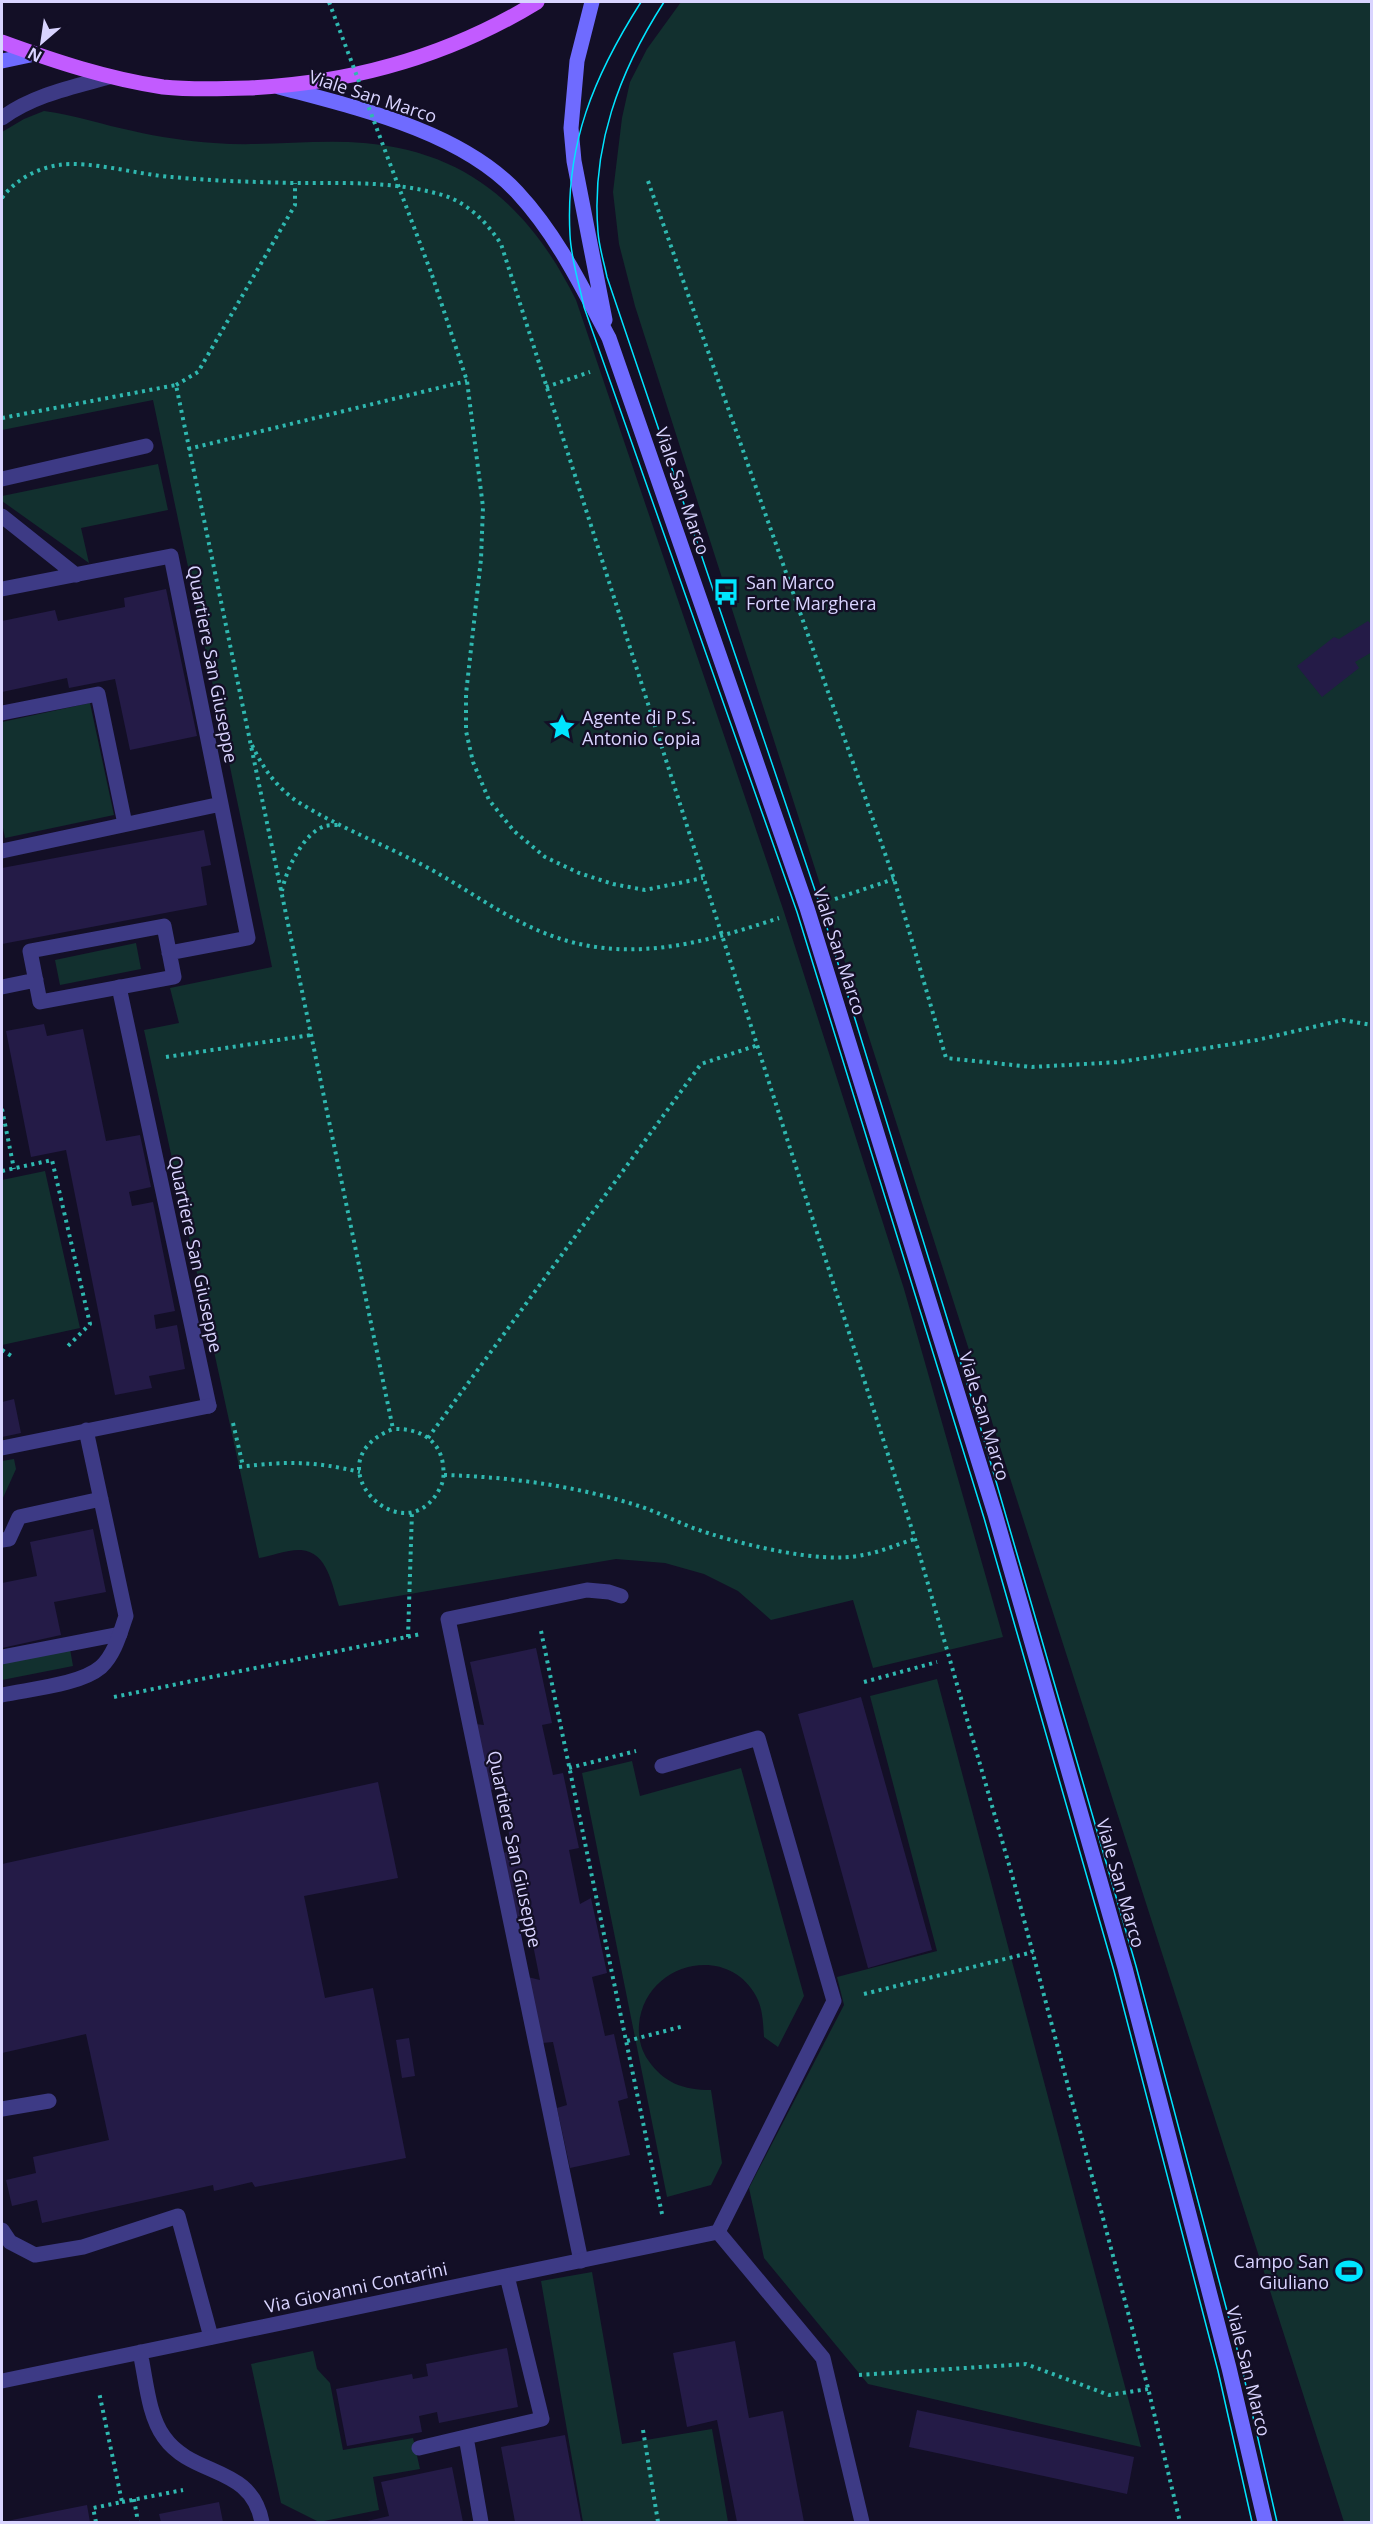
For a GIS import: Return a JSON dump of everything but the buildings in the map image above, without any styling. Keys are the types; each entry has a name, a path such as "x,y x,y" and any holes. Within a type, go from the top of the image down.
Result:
{"main road":[{"path":"2,42 109,77 164,87 279,87 330,81 393,67 506,21 537,2"}],"street":[{"name":"Viale San Marco","path":"592,2 577,61 571,128 574,161 609,338"},
{"path":"2,61 35,54"},
{"path":"2,118 12,110 56,92 109,77"},
{"name":"Viale San Marco","path":"279,87 338,102 425,133 454,146 485,165 517,192 539,217 566,258 609,338 807,908 995,1514 1125,1968 1229,2368 1265,2523"},
{"path":"2,479 146,446"},
{"path":"2,516 76,575"},
{"name":"Quartiere San Giuseppe","path":"2,589 171,556 248,938 169,953"},
{"path":"2,713 99,694 125,825"},
{"path":"2,851 221,804"},
{"path":"164,926 169,953 174,977 40,1002 30,951 164,926"},
{"path":"2,987 36,980"},
{"name":"Quartiere San Giuseppe","path":"2,1448 209,1406 118,987"},
{"path":"2,1695 83,1678 102,1666 117,1644 126,1616 86,1430"},
{"path":"2,1540 9,1539 19,1517 101,1499"},
{"path":"449,1628 448,1619 587,1590 609,1592 621,1596"},
{"name":"Quartiere San Giuseppe","path":"449,1628 581,2261"},
{"path":"2,1657 120,1634"},
{"path":"662,1766 758,1738 834,2001 718,2232 823,2358 862,2523"},
{"path":"2,2109 49,2101"},
{"path":"2,2230 10,2242 36,2255 83,2247 178,2216 211,2337"},
{"name":"Via Giovanni Contarini","path":"2,2381 718,2232"},
{"path":"419,2448 542,2419 507,2276"},
{"path":"140,2352 154,2414 164,2437 185,2457 235,2481 249,2491 260,2510 262,2523"},
{"path":"466,2437 481,2523"}],"path":[{"path":"329,2 432,275 466,381 483,507 481,559 466,694 466,731 473,762 489,800 514,831 545,857 579,873 613,884 645,890 703,878"},
{"path":"2,198 11,186 27,177 60,165 239,182 398,185 441,194 466,206 489,225 501,243 915,1539 1033,1952 1148,2388 1180,2523"},
{"path":"648,181 894,879 945,1058 1032,1067 1120,1062 1257,1040 1343,1020 1371,1025"},
{"path":"2,418 176,385 198,372 295,205 295,183"},
{"path":"546,387 618,362"},
{"path":"188,449 466,381"},
{"path":"176,385 393,1428"},
{"path":"249,738 262,765 284,792 340,825 410,859 533,929 555,938 606,950 646,950 722,937 786,915"},
{"path":"282,894 284,878 300,848 324,826 340,825"},
{"path":"831,901 894,879"},
{"path":"157,1058 311,1035"},
{"path":"428,1438 701,1064 758,1045"},
{"path":"2,1109 14,1169"},
{"path":"2,1171 52,1160 90,1324 68,1346"},
{"path":"2,1350 13,1357"},
{"path":"231,1413 241,1466 296,1461 322,1463 360,1472"},
{"path":"393,1428 412,1430 428,1438 440,1452 444,1475 442,1486 435,1497 427,1504 412,1511 391,1511 379,1506 362,1486 361,1460 366,1448 374,1439 393,1428"},
{"path":"444,1475 533,1481 588,1493 643,1507 713,1533 818,1558 862,1556 915,1539"},
{"path":"408,1637 412,1511"},
{"path":"535,1601 667,2243"},
{"path":"106,1699 449,1628"},
{"path":"864,1682 937,1662"},
{"path":"569,1767 646,1748"},
{"path":"834,2001 1033,1952"},
{"path":"627,2042 684,2026"},
{"path":"93,2362 122,2502 93,2508 96,2523"},
{"path":"828,2377 1026,2364 1109,2395 1148,2388"},
{"path":"643,2430 658,2523"},
{"path":"134,2499 138,2523"}],"green space":[{"path":"681,2 1371,2 1371,2522 1344,2522 635,306 619,244 613,192 622,118 630,82 647,49"},
{"path":"44,111 183,140 233,144 364,143 402,149 436,159 466,173 493,191 517,213 539,239 558,268 576,300 784,912 904,1289 1003,1637 873,1668 853,1600 771,1620 738,1591 704,1574 665,1563 616,1559 339,1606 328,1571 323,1563 310,1552 291,1551 259,1558 144,1030 179,1023 170,988 272,967 153,400 2,430 2,132"},
{"path":"158,464 168,510 81,528 89,563 2,501 2,496"},
{"path":"90,703 114,815 5,838 2,823 2,722"},
{"path":"136,943 141,969 60,985 55,960"},
{"path":"45,1171 80,1328 2,1345 2,1180"},
{"path":"14,1459 16,1469 2,1500 2,1461"},
{"path":"70,1649 73,1666 2,1680 2,1664"},
{"path":"937,1679 1141,2447 868,2384 764,2258 749,2188 844,2005 837,1977 937,1951 870,1696"},
{"path":"632,1761 640,1796 741,1768 804,1996 778,2047 764,2037 763,2021 756,1996 743,1979 726,1969 708,1965 688,1967 671,1974 655,1987 644,2004 639,2025 642,2048 654,2068 668,2080 683,2087 711,2090 722,2163 711,2185 667,2197 582,1773"},
{"path":"592,2272 622,2444 712,2429 728,2522 583,2522 541,2281"},
{"path":"313,2351 317,2369 330,2383 343,2450 413,2438 420,2469 373,2477 379,2510 319,2522 281,2503 251,2364"}],"tram line":[{"path":"641,2 609,57 597,84 586,112 572,171 570,235 584,307 797,912 984,1518 1114,1971 1218,2371 1252,2522"},
{"path":"664,2 648,28 621,83 604,140 597,201 600,249 607,277 820,905 978,1419 1136,1966 1241,2364 1277,2522"}],"place":[{"name":"San Marco Forte Marghera","path":"726,592"},
{"name":"Agente di P.S. Antonio Copia","path":"562,727"},
{"name":"Campo San Giuliano","path":"1349,2271"}]}
